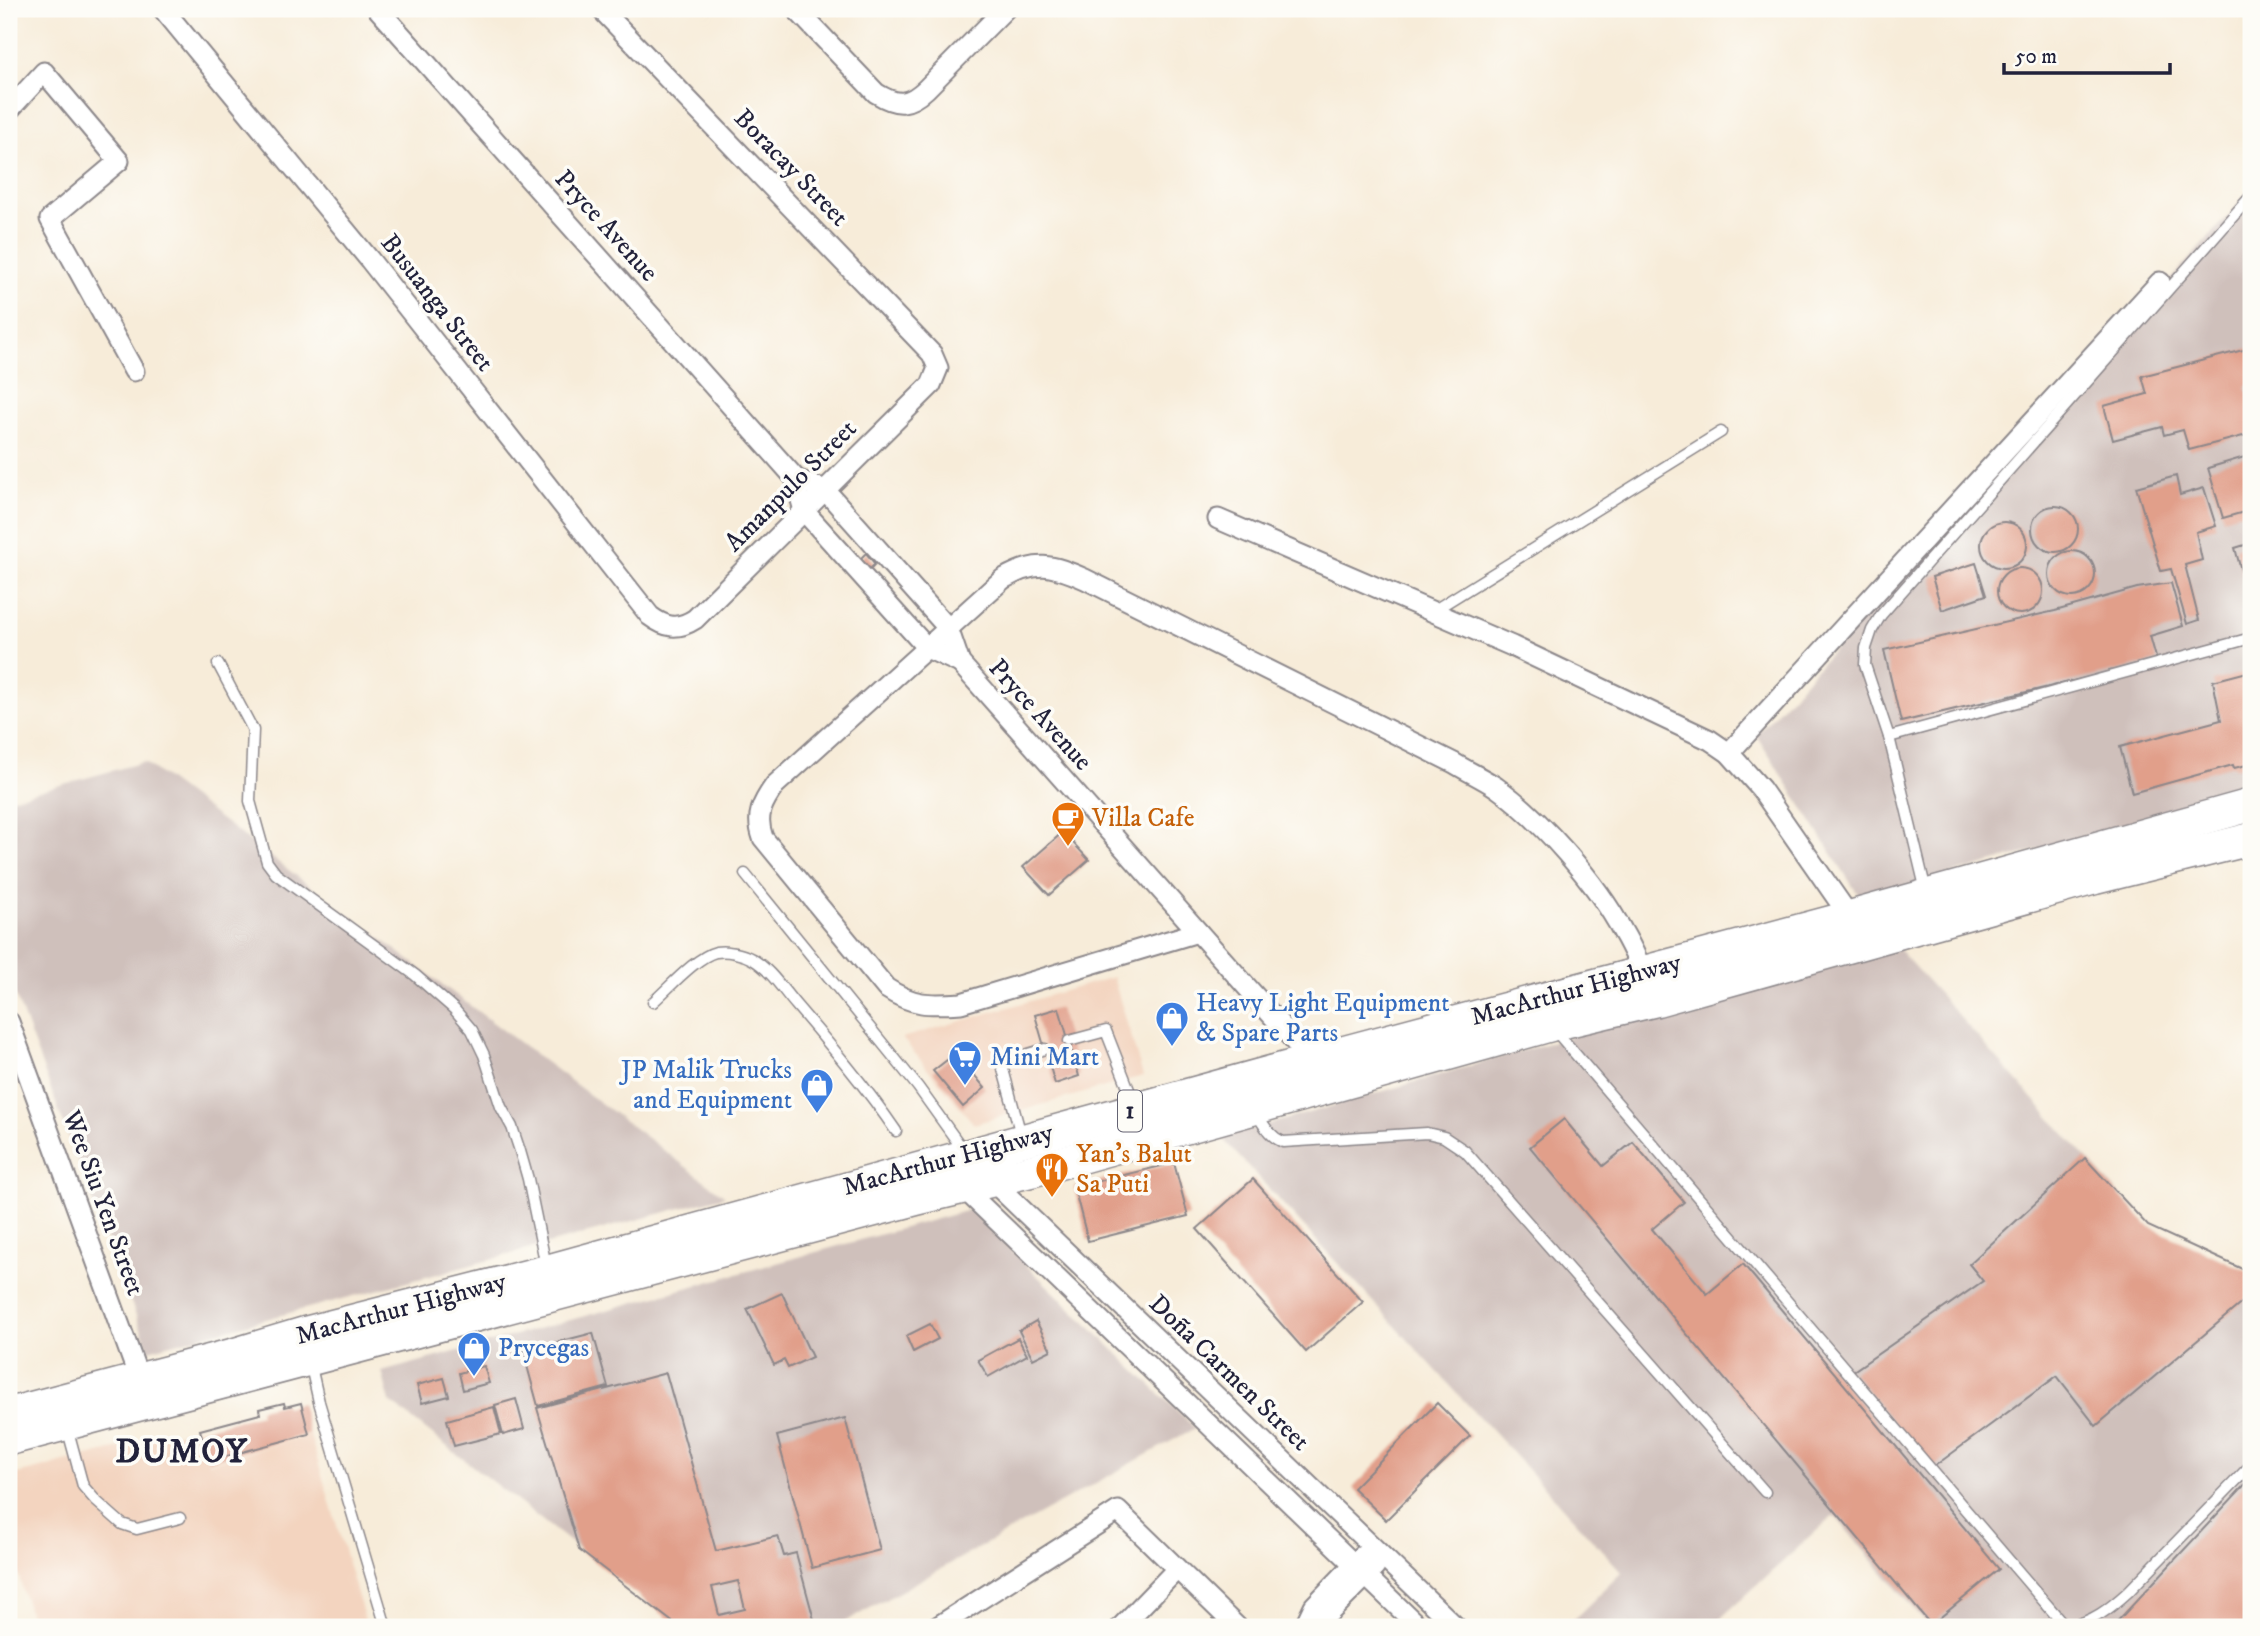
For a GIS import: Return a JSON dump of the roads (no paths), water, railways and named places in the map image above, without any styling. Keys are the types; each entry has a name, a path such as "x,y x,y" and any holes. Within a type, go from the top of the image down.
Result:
{"highway":[{"name":"MacArthur Highway","path":"1650,986 1850,917 2251,805"},
{"name":"MacArthur Highway","path":"9,1415 310,1359 952,1158 1311,1061 1581,1003 2251,839"},
{"name":"MacArthur Highway","path":"9,1438 66,1423 144,1390 549,1283 977,1184 1253,1109 1551,1025 1581,1003"}],"street":[{"name":"Busuanga Street","path":"163,9 377,270 650,616 669,627"},
{"name":"Pryce Avenue","path":"378,9 796,479 825,490 948,628 960,663 1331,1085"},
{"path":"801,10 876,93 888,101 903,103 916,99 1005,9"},
{"name":"Boracay Street","path":"608,11 932,354 938,368"},
{"path":"9,110 44,72 119,161 50,219 134,371"},
{"path":"1729,753 2160,282"},
{"name":"Amanpulo Street","path":"669,627 680,627 695,619 931,385 938,368"},
{"name":"Pryce Avenue","path":"796,479 804,511 926,648 960,663"},
{"path":"1218,519 1512,646 1710,740 1729,753 1761,789 1850,917"},
{"path":"1198,932 961,1003 920,1004 903,999 886,988 763,838 759,826 759,812 775,785 1003,579 1032,565 1048,565 1085,579 1454,763 1496,788 1533,819 1594,888 1622,929 1650,986"},
{"name":"Wee Siu Yen Street","path":"9,1022 144,1390"},
{"name":"Doña Carmen Street","path":"952,1158 1419,1627"},
{"name":"Doña Carmen Street","path":"952,1158 1456,1627"},
{"path":"937,1627 1118,1511 1237,1627"},
{"path":"1305,1626 1325,1617 1360,1570 1378,1552"},
{"path":"1121,1627 1177,1569"}],"lane":[{"path":"1927,895 1889,737 1865,665 1866,648 1872,630 1881,615 2251,196"},
{"path":"1432,611 1721,432"},
{"path":"1889,737 2251,638"},
{"path":"218,664 253,730 250,801 267,863 276,874 415,975 454,1009 472,1030 520,1151 549,1283"},
{"path":"746,874 918,1087 952,1158"},
{"path":"653,1002 697,963 716,952 736,953 754,960 769,973 838,1054 896,1131"},
{"path":"1551,1025 2067,1627 2086,1623 2106,1611 2128,1592 2251,1465"},
{"path":"1069,1041 1106,1031 1136,1109"},
{"path":"1023,1139 1001,1062 1045,1049"},
{"path":"1253,1109 1268,1133 1283,1142 1427,1133 1444,1138 1465,1151 1765,1492"},
{"path":"310,1359 319,1402 386,1627"},
{"path":"66,1423 83,1486 108,1513 122,1524 137,1529 180,1518"}],"place":[{"name":"Villa Cafe","path":"1068,848"},
{"name":"Heavy Light Equipment & Spare Parts","path":"1172,1048"},
{"name":"Mini Mart","path":"965,1087"},
{"name":"JP Malik Trucks and Equipment","path":"817,1115"},
{"name":"Yan's Balut Sa Puti","path":"1052,1199"},
{"name":"Prycegas","path":"474,1378"}],"district":[{"name":"DUMOY","path":"182,1452"}]}
